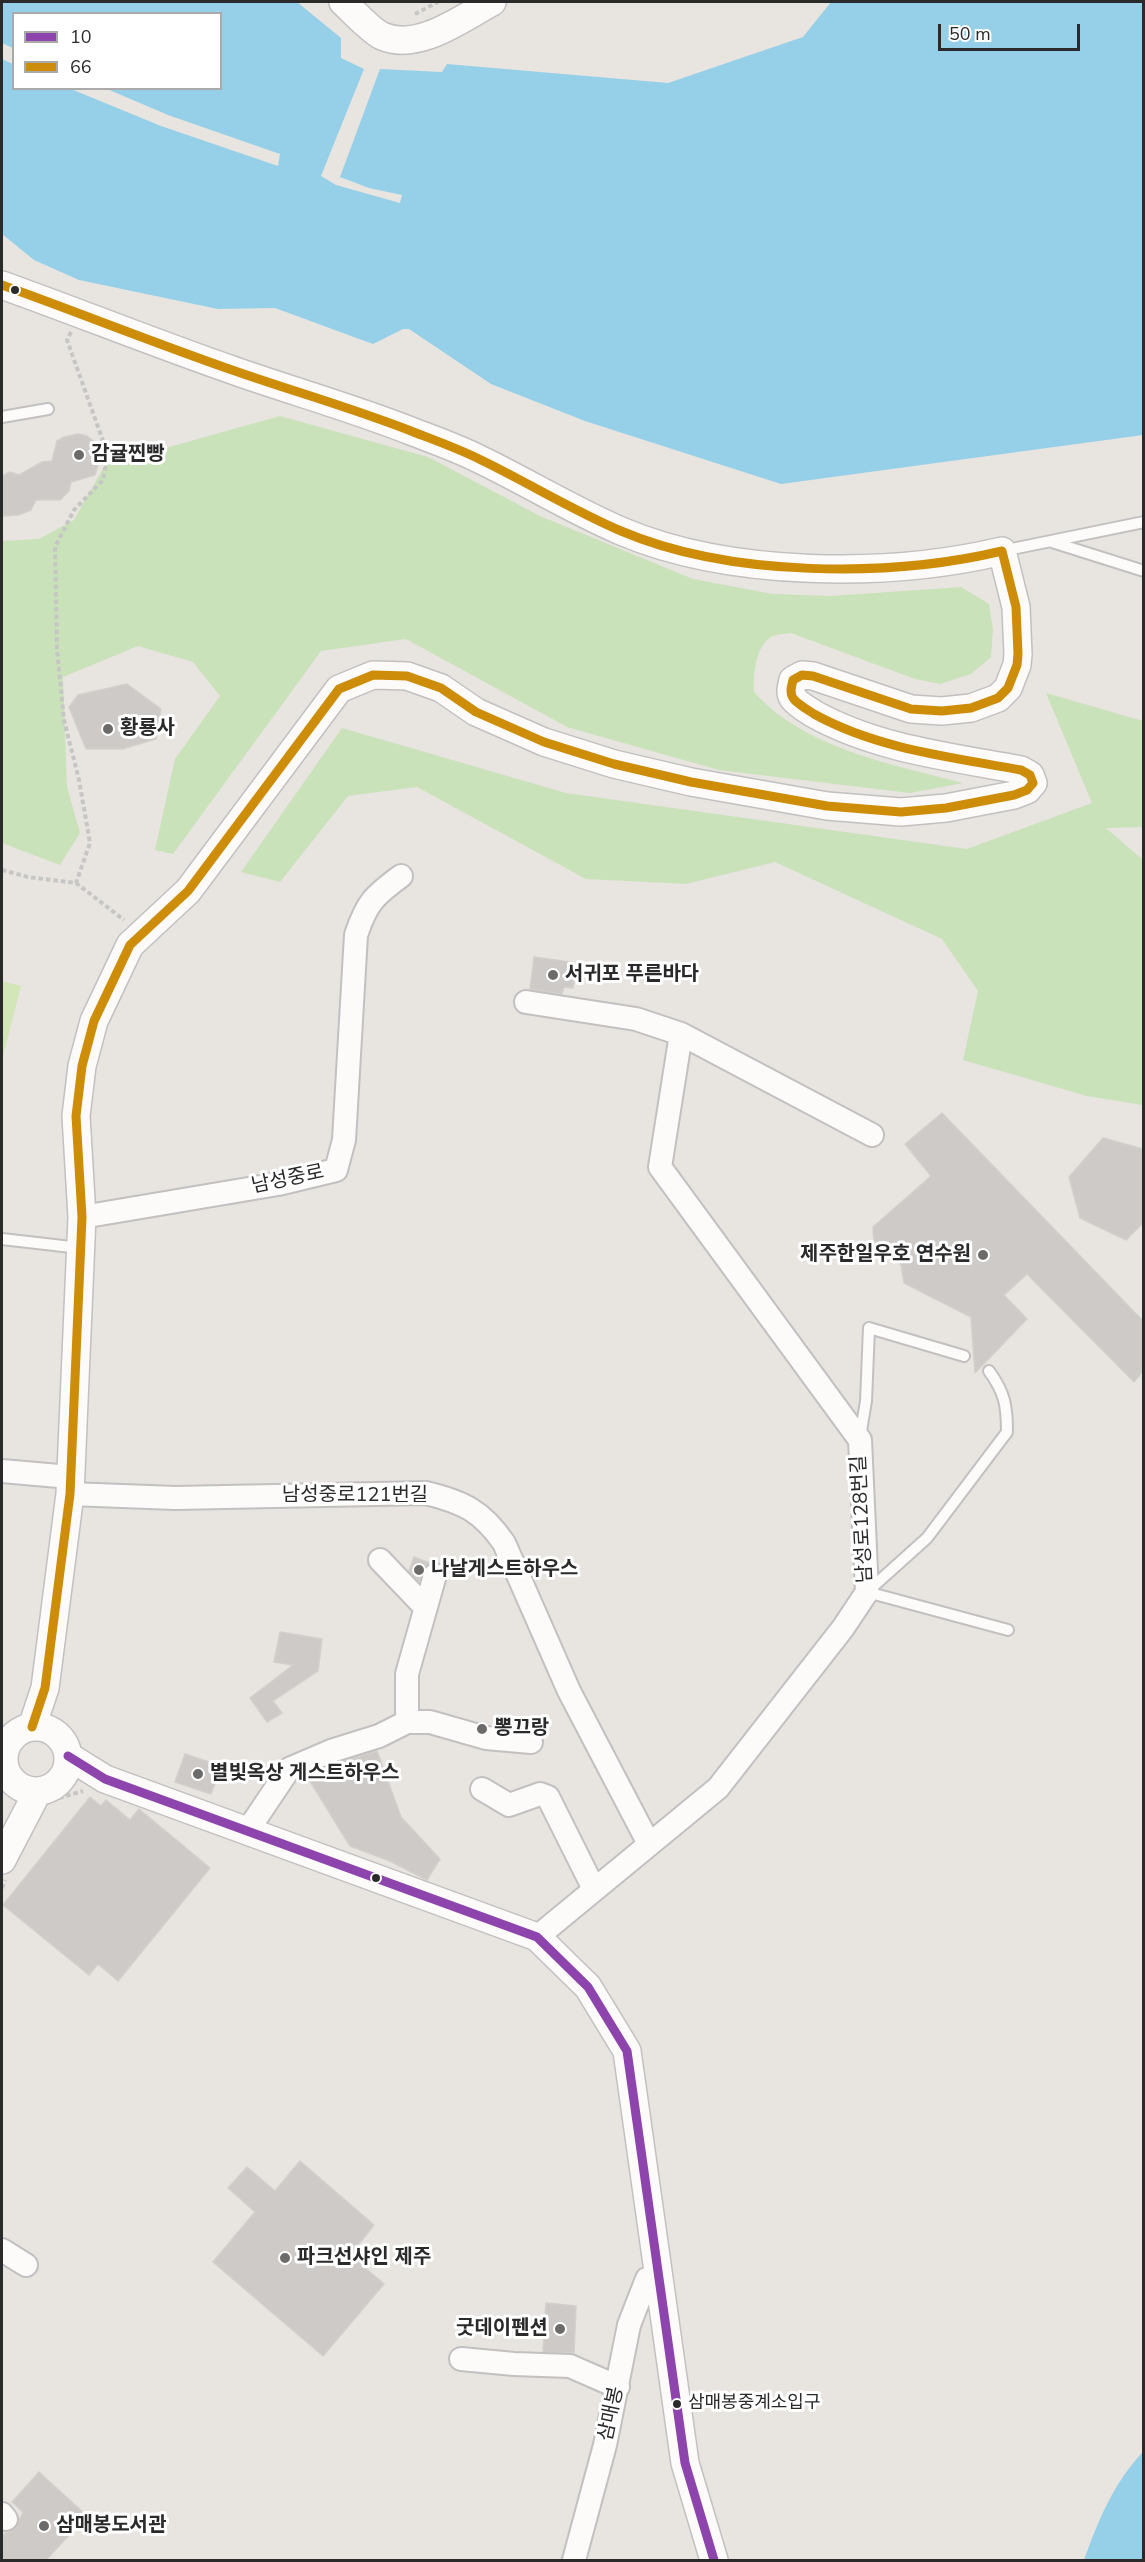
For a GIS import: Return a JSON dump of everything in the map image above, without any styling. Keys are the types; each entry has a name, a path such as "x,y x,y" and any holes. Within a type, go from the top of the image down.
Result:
{"street":[{"path":"343,2 382,36 403,39 424,36 492,2"},
{"path":"2,288 415,432 478,458 554,499 623,531 666,547 745,563 797,568 903,566 965,560 1002,551 1016,607 1018,654 1017,665 1008,688 998,698 971,708 942,711 911,709 813,676 802,675 793,680 791,691 793,698 807,710 837,726 870,738 932,754 1021,770 1030,775 1033,783 1027,790 987,801 901,813 827,806 691,782 614,764 544,742 476,712 441,688 407,676 373,675 339,689 188,891 130,945 94,1021 82,1066 76,1116 82,1217 70,1485 41,1729"},
{"name":"남성중로","path":"82,1217 278,1184 336,1170 344,1140 356,935 364,912 375,896 401,876"},
{"path":"526,1002 636,1019 681,1034 872,1135"},
{"name":"남성로128번길","path":"537,1937 718,1788 843,1628 867,1592 860,1440 660,1167 681,1034"},
{"name":"남성중로121번길","path":"2,1471 70,1485 175,1498 426,1493 465,1505 491,1524 504,1543 569,1691 649,1844"},
{"path":"380,1560 425,1607"},
{"path":"407,1722 407,1674 435,1575"},
{"path":"248,1830 289,1769 331,1751 379,1736 407,1722 430,1722 486,1738 531,1742"},
{"path":"41,1729 62,1740 65,1767 47,1789 31,1793 7,1772 3,1753 15,1735 41,1729"},
{"path":"65,1767 95,1784 248,1830 537,1937 588,1987 627,2051 685,2463 714,2560"},
{"path":"482,1789 509,1806 540,1794 548,1797 594,1889"},
{"path":"2,1860 31,1793"},
{"path":"2,2250 26,2265"},
{"name":"삼매봉","path":"574,2560 605,2445 629,2325 647,2279 658,2278"},
{"path":"461,2359 570,2366 618,2387"}],"lane":[{"path":"2,417 48,410"},
{"path":"1002,551 1143,522"},
{"path":"1050,541 1143,571"},
{"path":"2,1239 81,1248"},
{"path":"860,1440 866,1401 869,1328 964,1356"},
{"path":"867,1592 927,1538 1007,1432 1005,1399 989,1371"},
{"path":"867,1592 1008,1630"}],"path":[{"path":"409,17 438,2"},
{"path":"71,332 68,340 108,455 103,480 74,510 55,547 57,649 64,720 79,780 90,843 76,883"},
{"path":"2,870 28,877 76,883 124,920"},
{"path":"3,1753 5,1776 31,1793 95,1784"}],"green space":[{"path":"280,416 428,457 540,516 693,579 773,594 831,596 961,587 989,604 993,629 991,657 971,674 940,684 915,679 791,633 773,636 761,648 756,662 754,692 798,728 824,741 879,761 963,783 910,793 719,770 567,727 406,639 321,651 173,854 155,850 175,759 220,696 193,662 138,646 63,677 67,787 80,833 60,865 2,843 2,541 39,539 74,520 105,465"},
{"path":"1046,693 1143,721 1143,827 1106,828 1143,860 1143,1105 1087,1096 963,1060 978,991 942,939 775,862 686,884 586,879 417,787 348,796 280,882 241,872 342,728 566,793 967,849 1092,803"},
{"path":"2,981 21,986 2,1060"}],"water":[{"path":"2,2 297,2 341,38 341,58 364,69 321,176 336,185 400,203 402,195 369,188 340,177 380,69 442,72 447,64 668,83 803,37 831,2 1143,2 1143,435 781,484 585,421 491,384 409,329 403,329 373,344 275,308 218,309 79,280 34,260 2,234 2,59 12,64 12,90 73,90 161,126 278,166 280,154 168,115 109,90 222,90 222,12 12,12 12,48 2,43"},
{"path":"1143,2452 1143,2560 1084,2560 1115,2489"}],"building":[{"path":"78,434 87,436 96,443 101,454 95,475 71,482 69,491 60,500 36,500 31,510 18,515 2,516 2,476 10,472 19,475 42,462 52,461 57,441"},
{"path":"127,684 161,709 156,739 122,749 86,749 69,707 78,695"},
{"name":"서귀포 푸른바다","path":"534,957 577,963 573,988 564,987 562,994 530,989"},
{"name":"제주한일우호 연수원","path":"942,1113 1143,1321 1143,1371 1134,1382 1027,1274 1004,1295 1027,1319 975,1373 971,1317 904,1283 901,1265 874,1244 873,1227 931,1176 905,1144"},
{"path":"1103,1138 1143,1149 1143,1223 1126,1240 1080,1218 1069,1177"},
{"name":"나날게스트하우스","path":"414,1557 430,1563 422,1571 419,1581 409,1571"},
{"path":"280,1632 322,1639 318,1671 273,1701 282,1713 267,1722 250,1698 293,1665 274,1662"},
{"path":"377,1751 401,1817 440,1859 427,1880 390,1861 350,1846 308,1778 344,1761"},
{"name":"별빛옥상 게스트하우스","path":"185,1754 221,1766 211,1794 175,1782"},
{"path":"90,1797 101,1806 106,1800 130,1820 139,1809 210,1868 118,1981 98,1964 89,1975 3,1905"},
{"name":"파크선샤인 제주","path":"300,2161 374,2225 350,2255 384,2284 323,2356 213,2262 255,2212 228,2188 247,2167 275,2191"},
{"name":"굿데이펜션","path":"546,2303 576,2306 574,2353 543,2352"},
{"name":"삼매봉도서관","path":"39,2472 87,2516 46,2560 2,2560 2,2535 15,2529 23,2512 12,2502"}],"transit line":[{"name":"66","path":"2,285 206,361 371,416 448,445 603,523 664,546 759,565 860,569 958,560 1002,551 1016,607 1018,654 1017,665 1008,688 998,698 971,708 942,711 911,709 813,676 802,675 793,680 791,693 797,702 814,714 863,736 941,756 1021,770 1030,775 1033,783 1027,790 1014,795 946,808 901,812 827,806 691,782 614,764 544,742 476,712 441,688 407,676 373,675 339,689 188,891 130,945 94,1021 82,1066 76,1116 82,1217 70,1494 45,1688 32,1727"},
{"name":"10","path":"68,1756 105,1779 537,1937 588,1987 627,2051 685,2463 714,2560"}],"place":[{"name":"감귤찐빵","path":"79,455"},
{"name":"황룡사","path":"108,729"},
{"name":"서귀포 푸른바다","path":"553,975"},
{"name":"제주한일우호 연수원","path":"983,1255"},
{"name":"나날게스트하우스","path":"419,1570"},
{"name":"뽕끄랑","path":"482,1729"},
{"name":"별빛옥상 게스트하우스","path":"198,1774"},
{"name":"파크선샤인 제주","path":"285,2258"},
{"name":"굿데이펜션","path":"560,2329"},
{"name":"삼매봉중계소입구","path":"677,2404"},
{"name":"삼매봉도서관","path":"44,2526"}]}
